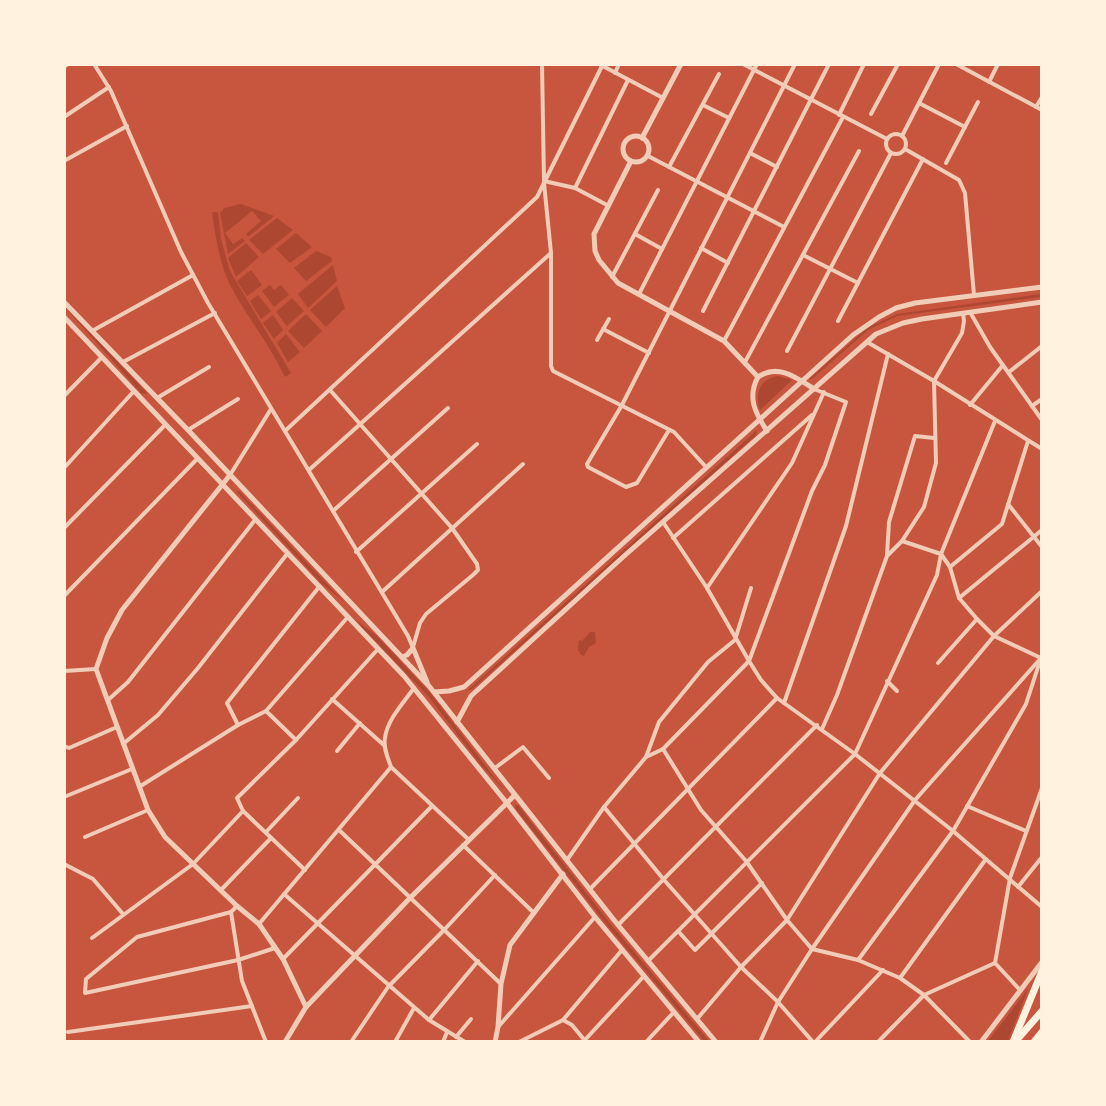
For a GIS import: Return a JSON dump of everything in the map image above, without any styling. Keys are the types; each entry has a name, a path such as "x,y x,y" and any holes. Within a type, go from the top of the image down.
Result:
{"highway":[{"path":"1014,1041 1041,971"},
{"path":"1014,1041 1041,1011"}],"street":[{"path":"94,64 109,87 174,235 214,313 382,592 413,648 429,686"},
{"path":"542,64 544,181 551,253 551,366 556,374 669,430 706,467"},
{"path":"615,73 620,64"},
{"path":"642,138 681,64"},
{"path":"743,64 887,139"},
{"path":"639,294 757,64"},
{"path":"669,430 637,483 632,486 626,487 591,469 587,464 622,405 795,64"},
{"path":"703,311 829,64"},
{"path":"724,341 841,116 864,64"},
{"path":"871,114 898,64"},
{"path":"902,136 939,64"},
{"path":"957,64 1041,110"},
{"path":"989,82 998,64"},
{"path":"285,431 537,197 601,65 663,98"},
{"path":"669,167 719,74"},
{"path":"575,188 628,80"},
{"path":"64,117 109,87"},
{"path":"1036,107 1041,97"},
{"path":"946,162 978,102"},
{"path":"919,103 966,127"},
{"path":"703,105 729,118"},
{"path":"64,161 127,126"},
{"path":"891,153 886,146 887,139 892,135 902,136"},
{"path":"891,153 901,153 905,149 906,142 902,136"},
{"path":"632,137 642,138 649,145 648,156 639,162 631,161 625,155 625,142 632,137"},
{"path":"905,149 959,180 965,193 974,295"},
{"path":"745,362 859,151"},
{"path":"750,153 777,167"},
{"path":"787,351 891,153"},
{"path":"648,156 784,227"},
{"path":"838,321 923,159"},
{"path":"631,161 594,234 599,260 612,278 724,341 758,377"},
{"path":"544,181 575,188 607,205"},
{"path":"612,278 658,190"},
{"path":"634,234 662,249"},
{"path":"701,248 728,263"},
{"path":"309,470 551,253"},
{"path":"803,255 858,282"},
{"path":"92,332 193,274"},
{"path":"434,692 464,687 858,330 879,316 915,303 1041,287"},
{"path":"64,302 429,686 618,926 716,1041"},
{"path":"457,722 471,696 876,334 903,323 963,312 1041,302"},
{"path":"970,311 990,347 1041,420"},
{"path":"887,556 902,541 924,507 936,463 934,381 962,333 963,312"},
{"path":"122,363 214,313"},
{"path":"64,317 414,688 595,917 699,1041"},
{"path":"597,340 609,319"},
{"path":"64,330 70,324"},
{"path":"603,329 649,353"},
{"path":"866,342 934,381 1041,449"},
{"path":"1009,372 1041,346"},
{"path":"784,703 846,526 888,354"},
{"path":"64,396 102,357"},
{"path":"970,405 1004,365"},
{"path":"148,407 157,398 209,367"},
{"path":"646,757 663,749 749,661 812,491 825,465 846,402 814,389 793,375 777,371 764,373 758,377 754,386 752,401 767,431"},
{"path":"330,390 452,528 477,564 478,570 426,614 420,623 413,648 402,657"},
{"path":"64,468 134,391"},
{"path":"707,588 792,463 824,392"},
{"path":"188,430 238,399"},
{"path":"1032,406 1041,399"},
{"path":"333,511 448,408"},
{"path":"271,409 223,486 122,610 107,638 96,669 148,810 165,837 259,924 283,959 306,1007"},
{"path":"673,538 814,414"},
{"path":"648,961 855,754 937,575 941,554 995,421"},
{"path":"64,528 165,425"},
{"path":"822,729 887,556 889,522 915,436 934,438"},
{"path":"950,567 1002,524 1028,441"},
{"path":"356,552 477,444"},
{"path":"64,596 197,459"},
{"path":"382,592 523,464"},
{"path":"1007,503 1041,548"},
{"path":"108,701 128,682 255,520"},
{"path":"663,522 707,588 735,640 761,680 777,698 817,725 915,800 1010,878 1041,907"},
{"path":"959,598 1041,530"},
{"path":"902,541 941,554 950,567 959,598 977,619 994,636 1041,658"},
{"path":"123,745 158,715 198,668 287,554"},
{"path":"238,725 228,704 319,587"},
{"path":"567,860 604,807 646,757 659,722 708,662 735,640 752,588"},
{"path":"697,1019 741,967 787,920 880,773 994,636 1041,591"},
{"path":"138,788 238,725 266,711 356,609"},
{"path":"938,663 977,619"},
{"path":"305,870 243,811 237,798 296,740 378,649"},
{"path":"760,1041 778,1002 812,949 915,800 1041,658"},
{"path":"858,960 953,831 1026,705 1041,658"},
{"path":"64,671 96,669"},
{"path":"887,681 897,691"},
{"path":"464,687 467,694 471,696"},
{"path":"414,688 393,719 385,738 391,767 468,839"},
{"path":"590,890 777,698"},
{"path":"332,699 385,746"},
{"path":"266,711 296,740"},
{"path":"337,751 360,723"},
{"path":"618,926 817,725"},
{"path":"64,746 69,748 117,727"},
{"path":"495,768 523,747 549,778"},
{"path":"663,749 701,810 746,861 787,920 812,949 858,960 900,978 924,995 970,1041"},
{"path":"259,924 391,767"},
{"path":"64,797 132,769"},
{"path":"995,963 1010,878 1041,788"},
{"path":"285,1041 306,1007 468,839 515,795"},
{"path":"266,832 298,798"},
{"path":"283,959 432,806"},
{"path":"968,806 1026,831"},
{"path":"604,807 711,934 814,1041 883,970"},
{"path":"85,837 148,810"},
{"path":"92,938 193,864 243,811"},
{"path":"339,830 501,984"},
{"path":"221,890 271,838"},
{"path":"463,845 534,913"},
{"path":"1018,887 1041,857"},
{"path":"900,978 986,859"},
{"path":"64,864 93,879 123,914"},
{"path":"495,1041 501,984 510,945 563,874"},
{"path":"351,1041 388,987 495,875"},
{"path":"678,931 695,950 762,883"},
{"path":"284,894 388,987 429,1020 465,1041"},
{"path":"237,906 231,912 137,937 86,979 85,993 237,960 275,948"},
{"path":"231,912 242,981 266,1041"},
{"path":"498,1027 595,917"},
{"path":"519,1041 563,1020 622,950"},
{"path":"429,1020 478,961"},
{"path":"981,1041 1041,962"},
{"path":"995,963 1020,990"},
{"path":"878,1041 924,995 995,963"},
{"path":"563,1020 572,1025 584,1041 644,976"},
{"path":"68,1032 252,1006"},
{"path":"395,1041 414,1008"},
{"path":"646,1041 674,1012"},
{"path":"456,1037 471,1019"},
{"path":"442,1041 447,1032"}],"shaded area":[{"path":"241,204 274,216 248,237 246,234 261,221 252,211 225,233 233,244 242,238 245,241 228,254 220,213 224,208"},
{"path":"218,212 221,239 230,271 291,373 285,377 226,276 217,241 212,213"},
{"path":"277,218 293,230 263,254 249,240"},
{"path":"296,233 312,247 290,263 276,249"},
{"path":"246,243 259,257 236,277 228,258"},
{"path":"316,251 331,257 332,261 306,281 294,268"},
{"path":"333,265 337,281 308,308 298,294"},
{"path":"251,270 262,285 247,296 237,281"},
{"path":"270,285 274,290 281,285 289,295 274,307 262,291"},
{"path":"337,286 345,308 326,327 310,310"},
{"path":"1041,294 1041,297 897,316 868,330 812,379 809,379 867,328 897,314"},
{"path":"258,295 271,311 261,319 250,301"},
{"path":"292,298 304,311 287,326 276,312"},
{"path":"64,306 74,315 148,394 141,393"},
{"path":"306,314 322,331 304,348 288,331"},
{"path":"273,315 283,330 274,339 263,323"},
{"path":"286,334 300,352 288,362 277,343"},
{"path":"778,376 792,380 760,410 758,393 760,388 767,380"},
{"path":"757,430 756,435 685,499 471,690 468,690"},
{"path":"236,491 239,491 345,603 320,582"},
{"path":"354,619 376,635 431,694 504,790 480,764 428,696"},
{"path":"590,632 595,632 596,643 589,647 584,656 578,650 579,640 582,641"},
{"path":"515,805 518,805 609,922 709,1041 704,1041 606,924 515,808"},
{"path":"1028,989 1008,1041 988,1041"}]}
